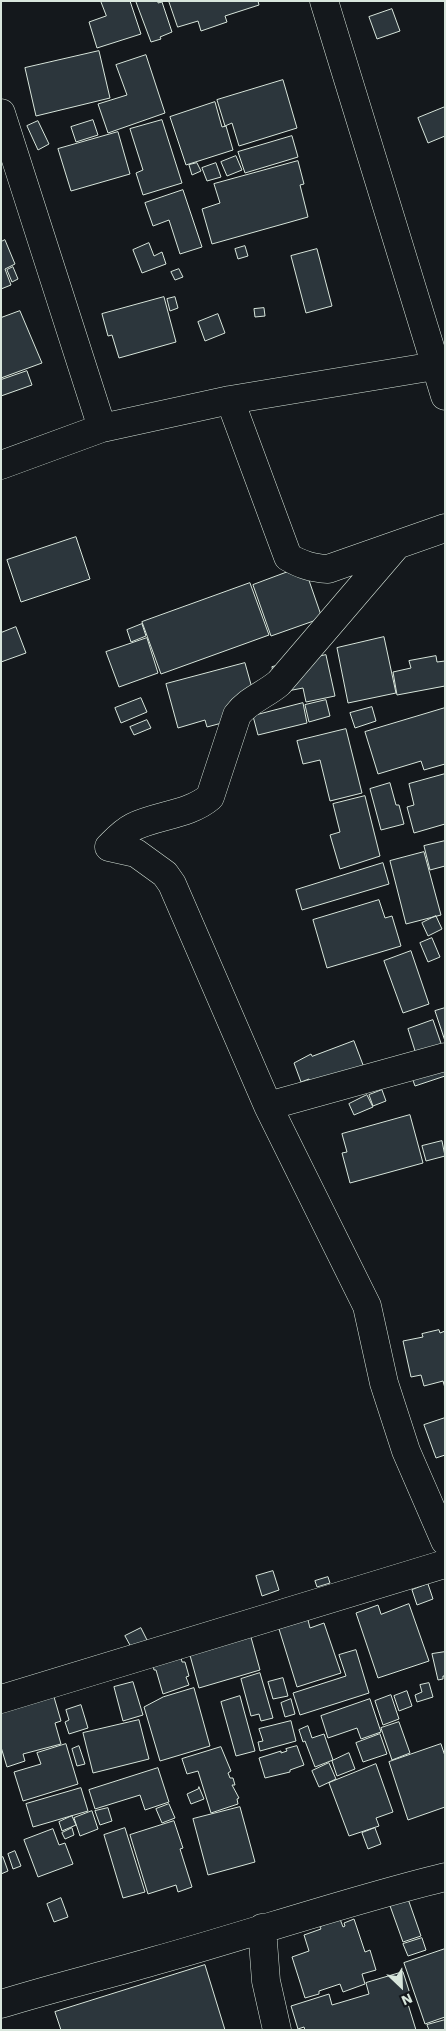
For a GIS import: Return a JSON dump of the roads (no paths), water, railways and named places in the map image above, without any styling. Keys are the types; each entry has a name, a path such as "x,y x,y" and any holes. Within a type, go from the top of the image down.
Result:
{"street":[{"path":"324,1 445,396"},
{"path":"1,114 102,428"},
{"path":"1,465 102,428 230,400 435,366"},
{"path":"230,400 288,556 308,567 328,569 445,528"},
{"path":"397,545 279,683 270,691 247,703 242,708 237,715 210,797 200,805 135,826 122,834 109,847 136,853 165,874 172,884 268,1106 367,1306 384,1383 406,1451 445,1541"},
{"path":"268,1106 445,1058"},
{"path":"1,1699 445,1564"},
{"path":"1,2004 56,1987 155,1961 374,1895 445,1877"},
{"path":"262,1928 266,1981 277,2030"}]}
